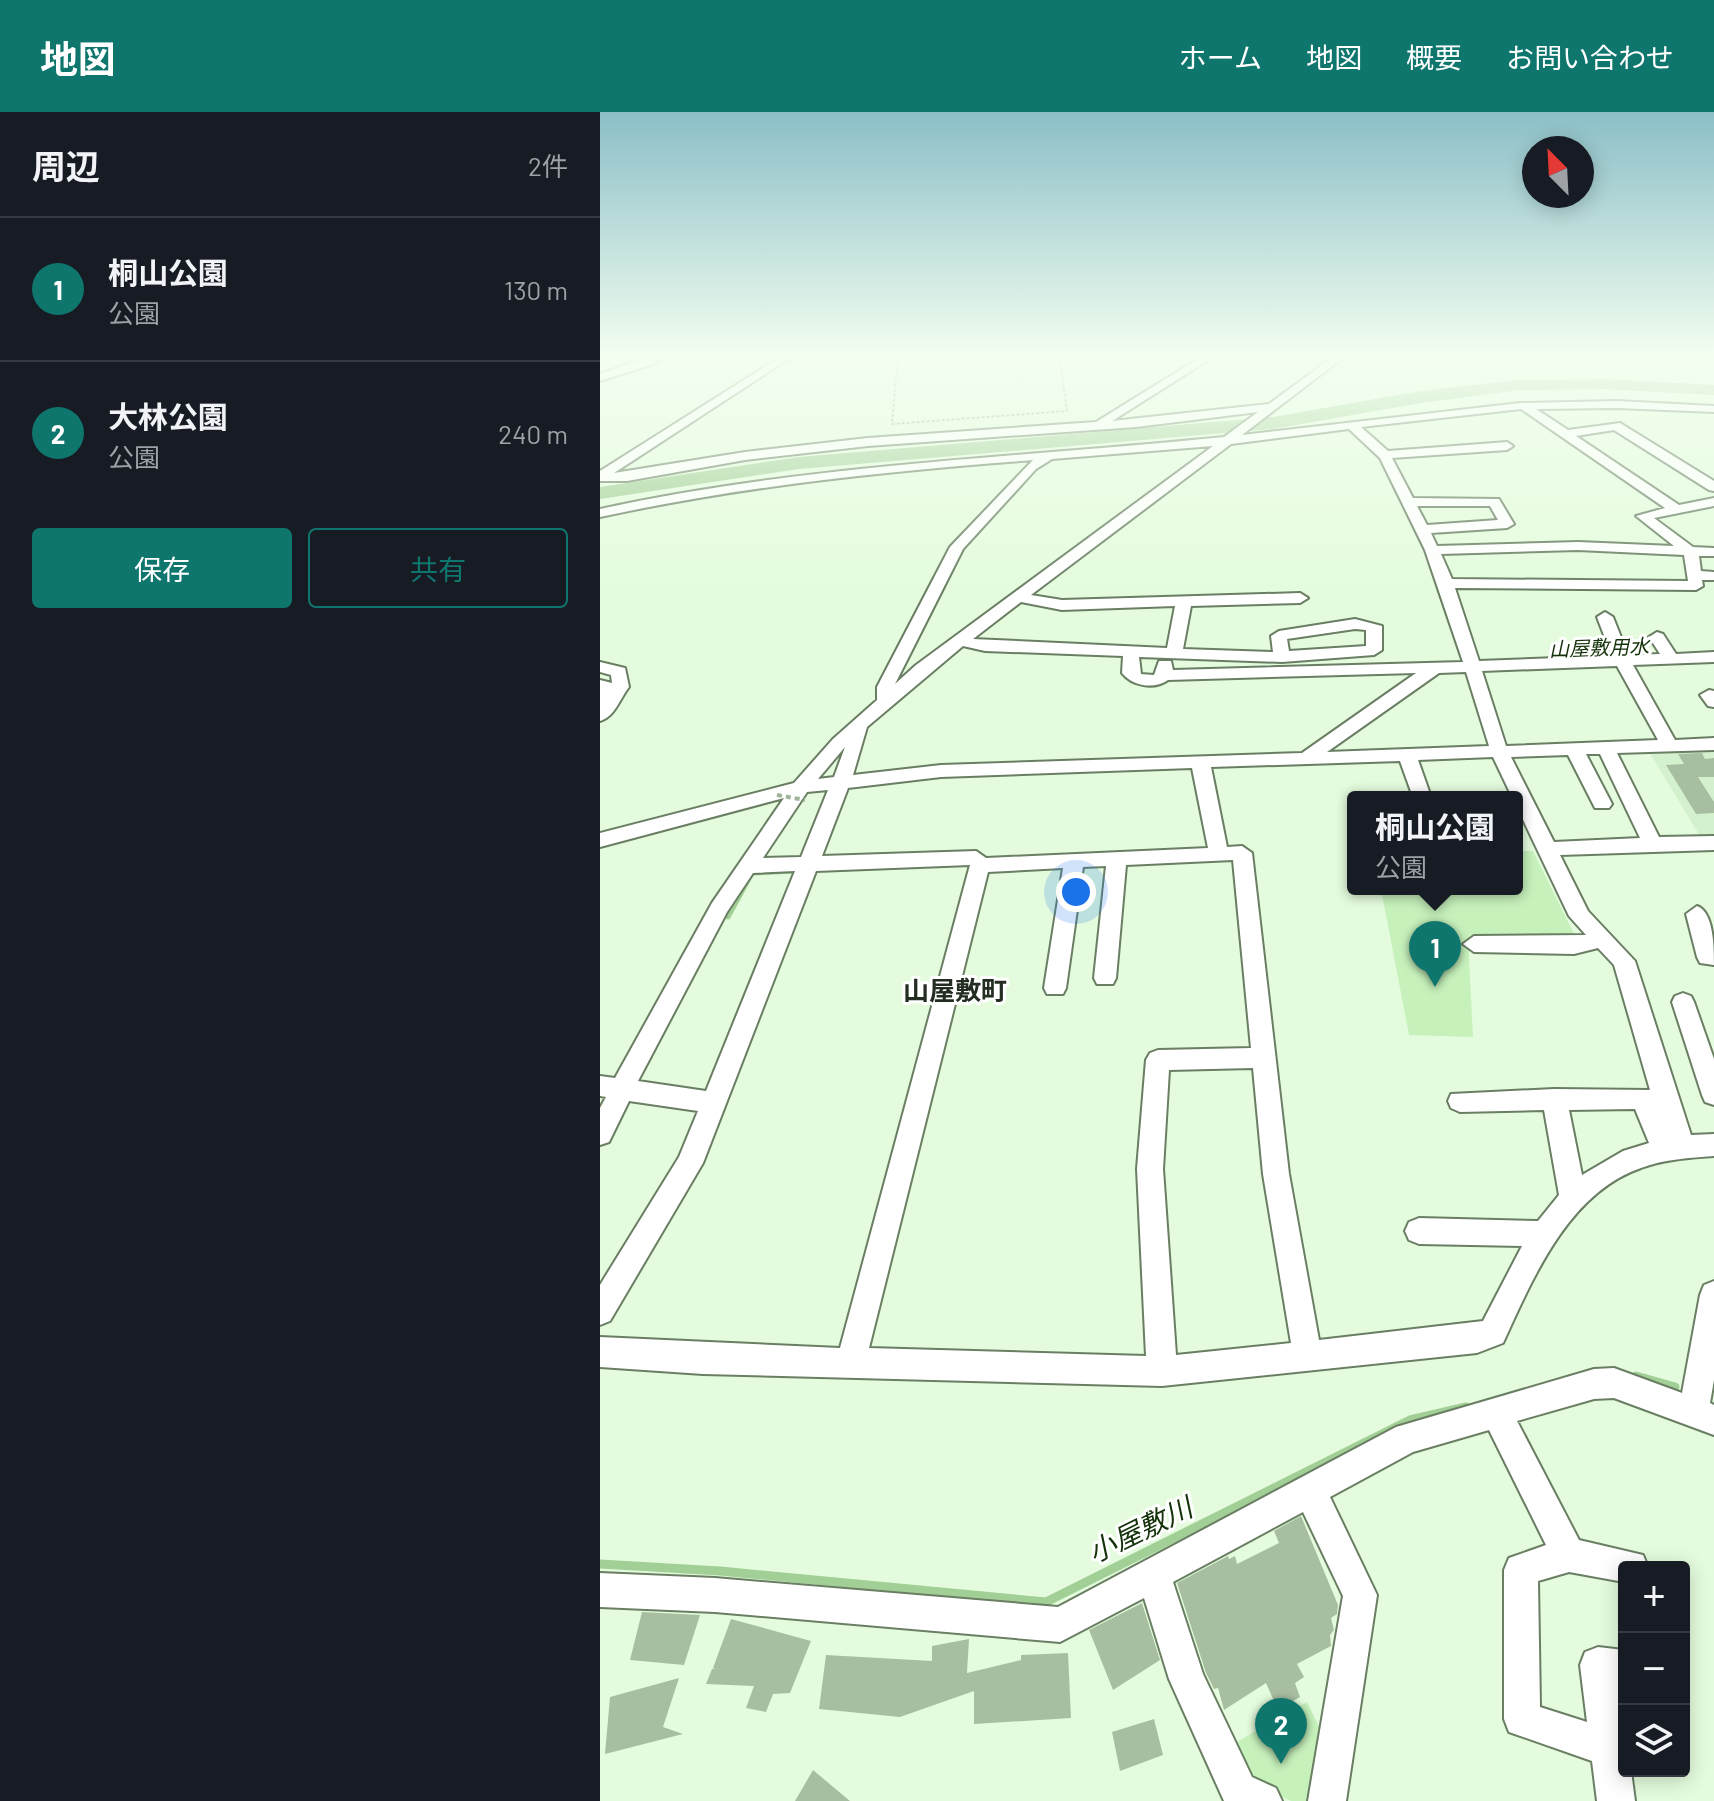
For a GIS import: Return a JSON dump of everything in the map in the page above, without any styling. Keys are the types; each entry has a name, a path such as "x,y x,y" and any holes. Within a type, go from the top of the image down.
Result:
{"street":[{"path":"600,477 669,433"},
{"path":"600,477 627,477 745,456 868,442 998,433"},
{"path":"885,701 885,687 957,547 1032,466 1084,433"},
{"path":"600,1134 610,1088 745,866 859,724 960,641 1238,433"},
{"path":"600,513 802,480 1054,452 1284,433"},
{"path":"1360,433 1384,455 1432,550 1446,583 1499,751 1520,791"},
{"path":"1566,434 1573,433"},
{"path":"1627,433 1714,487"},
{"path":"1566,434 1676,509"},
{"path":"1384,455 1507,446"},
{"path":"1407,502 1494,502 1507,524 1421,530"},
{"path":"1432,550 1696,586 1691,552 1643,516 1714,502"},
{"path":"1446,583 1536,565 1578,546 1714,552"},
{"path":"1694,575 1714,576"},
{"path":"1018,597 1062,605 1300,598"},
{"path":"1131,651 1130,673 1136,679 1158,680 1164,675 1184,600"},
{"path":"1605,617 1622,660 1670,746"},
{"path":"960,641 985,646 1282,657 1374,650 1374,626 1355,624 1279,636 1282,657"},
{"path":"1657,637 1671,659"},
{"path":"1164,675 1714,657"},
{"path":"600,667 619,672 621,677 621,687 605,688 608,709 600,716"},
{"path":"1308,757 1435,668"},
{"path":"600,1311 690,1163 856,744 859,724"},
{"path":"600,840 839,784 970,769 1714,744"},
{"path":"1606,748 1653,844"},
{"path":"1574,749 1602,804"},
{"path":"1407,754 1420,791"},
{"path":"1200,760 1219,854"},
{"path":"1523,797 1580,916 1624,961 1664,1096 1673,1147"},
{"path":"1550,849 1714,843"},
{"path":"980,865 1242,853 1276,1174 1308,1358"},
{"path":"745,866 976,858 980,865 851,1361"},
{"path":"1105,978 1117,859"},
{"path":"1055,988 1074,861"},
{"path":"1697,914 1708,957 1714,957"},
{"path":"1474,944 1574,946 1603,939"},
{"path":"1683,1002 1714,1095"},
{"path":"1162,1371 1150,1169 1158,1060 1263,1058"},
{"path":"610,1088 714,1103"},
{"path":"1460,1101 1643,1098 1673,1147"},
{"path":"1554,1099 1573,1197"},
{"path":"600,1352 703,1359 1162,1371 1308,1358 1493,1333 1520,1272 1544,1234 1586,1183 1634,1156 1673,1147 1714,1145"},
{"path":"1419,1231 1544,1234"},
{"path":"600,1590 715,1595 1060,1625 1407,1438 1594,1384 1614,1383 1703,1417 1714,1295"},
{"path":"1497,1414 1569,1555"},
{"path":"1310,1491 1360,1595 1327,1801"},
{"path":"1607,1747 1522,1719 1521,1570 1569,1555 1618,1564"},
{"path":"1154,1576 1187,1679 1247,1797"},
{"path":"1616,1801 1598,1665 1618,1667"}],"path":[{"path":"777,795 803,793"}],"shaded area":[{"path":"1714,748 1714,835 1700,836 1648,750"},
{"path":"1523,851 1533,851 1577,940 1468,938 1473,1037 1409,1035 1382,895 1523,895"},
{"path":"1307,1702 1331,1751 1320,1801 1291,1801 1240,1776 1226,1748"}],"building":[{"path":"1702,753 1705,759 1714,758 1714,777 1698,777 1714,802 1714,813 1696,814 1666,765 1684,764 1678,754"},
{"path":"1301,1516 1338,1605 1337,1614 1331,1618 1334,1630 1330,1635 1331,1646 1297,1664 1304,1677 1295,1683 1300,1697 1278,1710 1266,1683 1224,1710 1218,1688 1214,1689 1206,1673 1177,1583 1228,1556 1229,1559 1235,1556 1237,1564 1279,1543 1274,1531"},
{"path":"1142,1603 1160,1660 1113,1690 1089,1630"},
{"path":"642,1612 700,1615 684,1665 630,1660"},
{"path":"731,1619 811,1641 790,1693 773,1694 766,1712 746,1708 754,1686 706,1684 712,1669 716,1668 713,1668"},
{"path":"969,1639 967,1673 1021,1660 1021,1655 1068,1653 1071,1718 974,1724 974,1691 900,1717 819,1709 826,1655 932,1661 932,1646"},
{"path":"679,1678 663,1727 683,1734 605,1754 610,1697"},
{"path":"1154,1719 1163,1755 1120,1771 1112,1732"},
{"path":"813,1770 850,1801 795,1801"}],"waterway":[{"path":"600,493 799,463 1157,433"},
{"path":"728,917 752,873 797,871"},
{"name":"小屋敷川","path":"1636,1376 1675,1387"},
{"name":"小屋敷川","path":"600,1564 720,1571 1046,1602 1410,1420 1466,1407"}],"place":[{"name":"桐山公園","path":"1435,987"},
{"name":"大林公園","path":"1281,1764"}],"district":[{"name":"山屋敷町","path":"955,991"}],"water label":[{"name":"山屋敷用水","path":"1599,648"}]}
